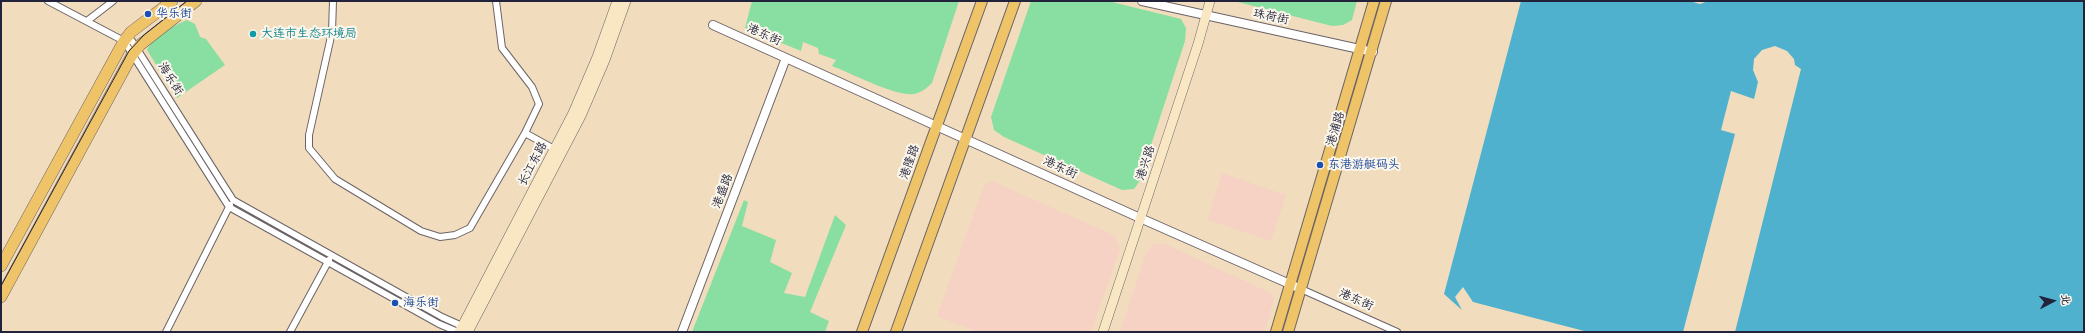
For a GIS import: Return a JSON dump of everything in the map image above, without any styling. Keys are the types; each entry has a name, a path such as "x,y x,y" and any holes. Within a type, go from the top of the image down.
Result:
{"highway":[{"path":"1,266 124,41 131,32 172,1"},
{"path":"1,297 134,51 196,1"}],"main road":[{"name":"长江东路","path":"465,330 586,85 618,1"},
{"name":"长江东路","path":"465,330 581,116 605,60 626,1"},
{"name":"港隆路","path":"862,332 982,1"},
{"path":"896,332 1015,1"},
{"name":"港兴路","path":"1103,332 1210,1"},
{"name":"港浦路","path":"1276,332 1374,1"},
{"name":"港浦路","path":"1288,332 1373,52 1386,1"}],"street":[{"name":"海乐街","path":"48,1 124,41 132,40 134,51 229,208 439,324 465,330"},
{"path":"58,6 64,1"},
{"path":"87,21 113,1"},
{"path":"333,1 332,32 309,135 309,148 335,179 421,231 440,237 455,235 470,228 525,133 539,104 532,87 502,48 496,1"},
{"name":"珠荷街","path":"1142,1 1373,52"},
{"name":"港东街","path":"713,26 1397,332"},
{"name":"海乐街","path":"134,51 233,200 465,330"},
{"name":"港盛路","path":"682,332 786,58"},
{"path":"525,133 554,150"},
{"path":"166,332 233,200"},
{"path":"290,332 332,255"}],"shaded area":[{"path":"1222,173 1286,195 1271,241 1207,220"},
{"path":"992,181 1116,236 1120,249 1091,332 977,332 937,316 984,185"},
{"path":"1154,244 1165,244 1271,293 1274,298 1265,332 1120,332 1146,253"}],"green space":[{"path":"752,1 959,1 932,83 924,90 914,94 906,94 873,84 832,66 836,60 819,54 818,48 803,42 801,51 745,28"},
{"path":"1031,1 1108,1 1181,19 1186,28 1185,41 1139,182 1134,189 1122,190 1004,137 994,130 991,117"},
{"path":"1234,1 1357,1 1352,20 1343,25 1332,26"},
{"path":"187,20 195,24 200,37 206,39 225,65 177,98 147,50 159,36 170,28"},
{"path":"744,200 748,202 742,226 776,240 770,262 792,273 784,293 805,297 835,215 846,225 810,312 829,321 825,332 692,332"}],"water":[{"path":"1521,1 1689,1 1700,4 1708,1 2084,1 2084,332 1735,332 1801,69 1795,65 1794,59 1787,51 1775,46 1762,50 1754,59 1753,70 1758,82 1754,99 1731,91 1721,130 1735,134 1683,332 1588,332 1473,302 1463,287 1455,297 1462,310 1444,294"}],"tram line":[{"path":"1,286 129,51 144,35 187,1"}],"place":[{"name":"华乐街","path":"148,14"},
{"name":"大连市生态环境局","path":"253,34"},
{"name":"东港游艇码头","path":"1320,165"},
{"name":"海乐街","path":"395,303"}]}
